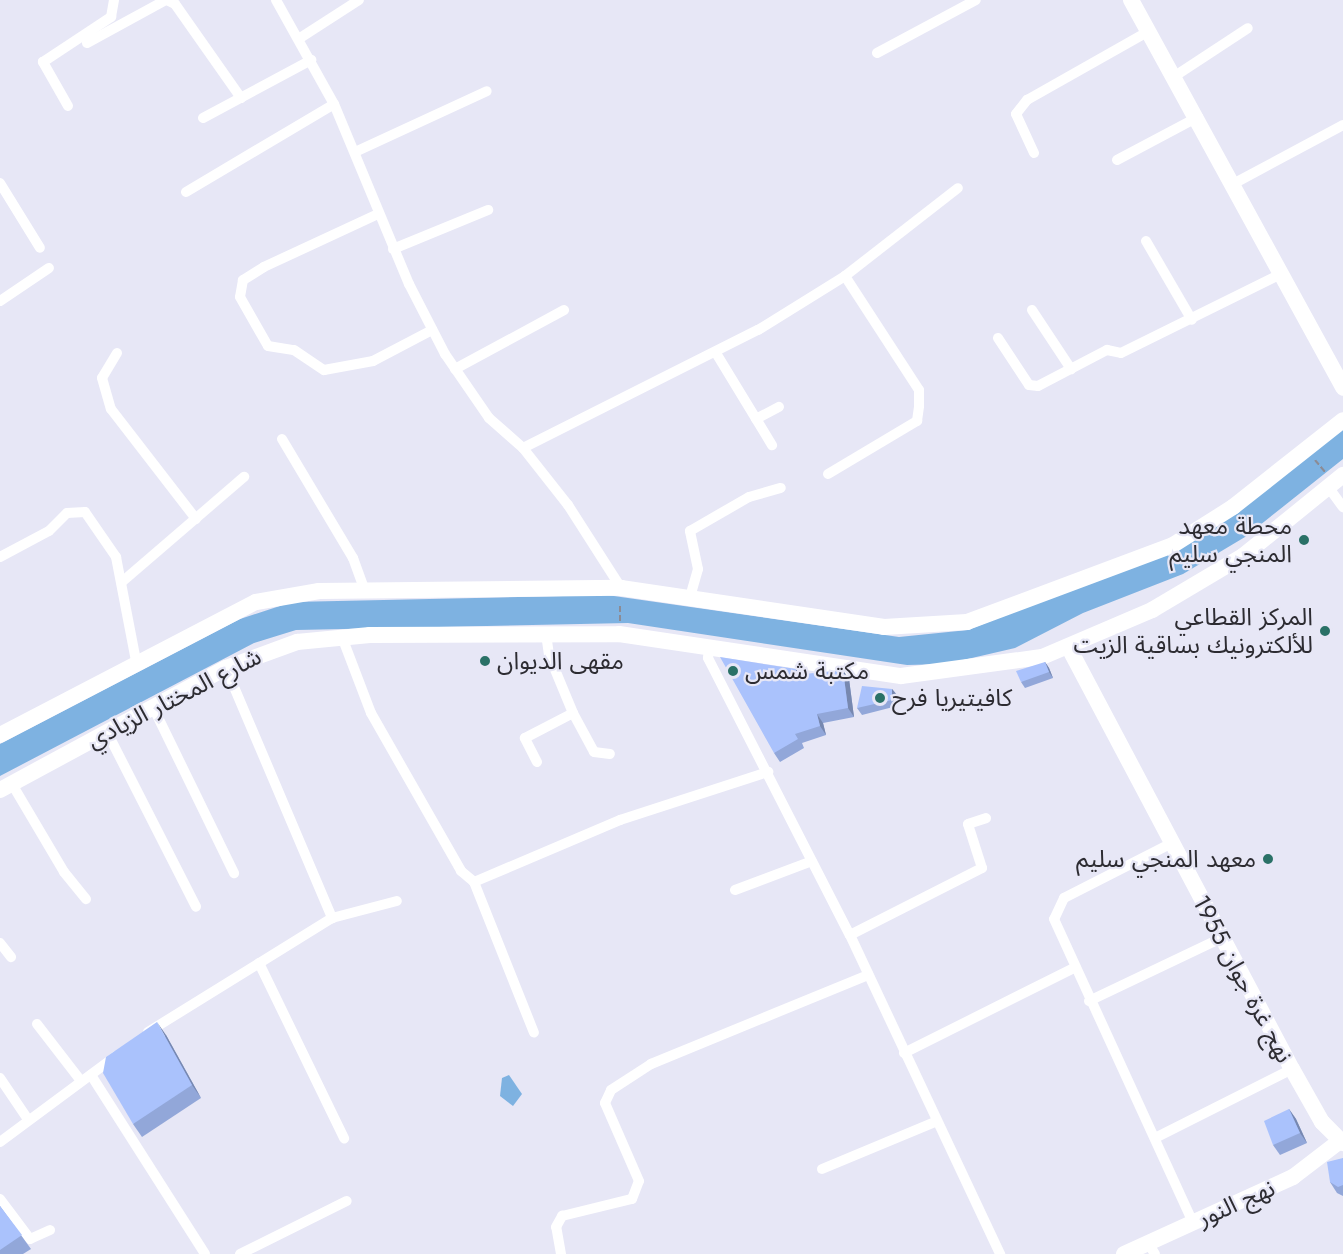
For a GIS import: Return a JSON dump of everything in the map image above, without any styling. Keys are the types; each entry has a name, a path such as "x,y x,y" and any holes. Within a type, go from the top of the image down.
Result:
{"street":[{"path":"68,106 44,62 111,17 114,0"},
{"path":"87,43 167,0 175,4 240,98"},
{"path":"276,0 300,38 334,104 356,152 393,249 432,330 455,369 489,418 523,448 568,505 621,588"},
{"path":"300,38 359,0"},
{"path":"877,53 976,0"},
{"path":"1131,0 1198,117 1279,275 1343,388"},
{"path":"1175,76 1248,28"},
{"path":"1035,153 1016,114 1027,100 1149,31"},
{"path":"203,118 311,60"},
{"path":"356,152 488,91"},
{"path":"186,192 334,104"},
{"path":"1117,160 1198,117"},
{"path":"1233,184 1343,125"},
{"path":"0,183 40,248"},
{"path":"523,448 716,354 845,276 958,188"},
{"path":"393,249 488,210"},
{"path":"378,214 249,276 239,285 240,297 268,346 294,350 324,370 373,361 432,330"},
{"path":"1146,242 1192,320"},
{"path":"0,301 49,268"},
{"path":"998,338 1029,385 1038,386 1071,369 1192,320 1279,275"},
{"path":"828,474 917,421 919,406 919,390 845,276"},
{"path":"455,369 564,310"},
{"path":"1032,310 1071,369"},
{"path":"117,353 102,378 111,409 196,519"},
{"path":"716,354 772,445"},
{"path":"756,419 779,407"},
{"path":"0,735 137,666 256,602 364,589 621,588 884,627 967,622 1173,545 1233,507 1343,420"},
{"path":"282,439 353,558 364,589"},
{"path":"123,581 244,477"},
{"path":"1333,479 1343,507"},
{"name":"شارع المختار الزيادي","path":"6,787 226,668 277,646 342,638 619,634 709,645 901,676 962,671 1069,648 1152,610 1243,556 1333,479"},
{"path":"690,597 698,569 690,531 749,497 781,488"},
{"path":"0,557 41,536 67,513 85,512 105,535 123,581 137,666"},
{"path":"546,634 549,655 573,713 594,752 610,754"},
{"path":"342,638 376,722 461,871 474,882 534,1033"},
{"path":"709,645 708,658 850,935 935,1122 1000,1254"},
{"name":"نهج غرة جوان 1955","path":"1069,648 1170,844 1292,1069 1322,1122 1341,1142"},
{"path":"226,668 332,918"},
{"path":"153,707 234,873"},
{"path":"537,762 525,738 573,713"},
{"path":"107,732 196,907"},
{"path":"474,882 620,820 768,772"},
{"path":"6,787 64,872 86,899"},
{"path":"850,935 982,868 968,824 986,818"},
{"path":"1170,844 1064,898 1054,919 1089,1001 1193,1222"},
{"path":"735,890 812,861"},
{"path":"0,1142 27,1118 129,1046 332,918 397,901"},
{"path":"1089,1001 1221,938"},
{"path":"0,943 11,957"},
{"path":"259,963 344,1138"},
{"path":"904,1053 1074,968"},
{"path":"561,1254 556,1227 562,1216 632,1199 639,1181 604,1103 610,1090 651,1064 868,975"},
{"path":"37,1024 81,1081"},
{"path":"1155,1138 1292,1069"},
{"path":"91,1075 205,1254"},
{"path":"0,1078 27,1118"},
{"path":"822,1169 935,1122"},
{"name":"نهج النور","path":"1124,1254 1152,1248 1193,1222 1306,1170 1341,1142"},
{"path":"0,1199 30,1239 50,1230"},
{"path":"240,1254 347,1201"}],"path":[{"path":"1311,454 1333,479"},
{"path":"619,634 621,588"}],"water":[{"path":"1343,427 1343,459 1245,537 1183,574 1083,613 1015,648 946,664 907,665 628,623 296,630 254,643 0,776 0,744 240,619 292,602 607,595 899,637 968,630 1192,542"},
{"path":"509,1075 522,1094 513,1106 500,1096 502,1078"}],"building":[{"path":"720,657 796,669 795,675 843,670 848,708 817,714 820,726 795,734 798,739 774,753"},
{"path":"1045,662 1049,672 1021,682 1016,671"},
{"path":"862,686 892,689 892,700 857,708"},
{"path":"157,1022 192,1085 133,1124 103,1073 106,1057"},
{"path":"1289,1109 1300,1133 1273,1145 1264,1121"},
{"path":"1343,1158 1343,1185 1338,1187 1330,1182 1327,1162"},
{"path":"0,1206 22,1235 0,1250"}],"place":[{"name":"محطة معهد المنجي سليم","path":"1304,540"},
{"name":"المركز القطاعي للألكترونيك بساقية الزيت","path":"1325,631"},
{"name":"مقهى الديوان","path":"485,661"},
{"name":"مكتبة شمس","path":"733,671"},
{"name":"كافيتيريا فرح","path":"880,698"},
{"name":"معهد المنجي سليم","path":"1268,859"}]}
